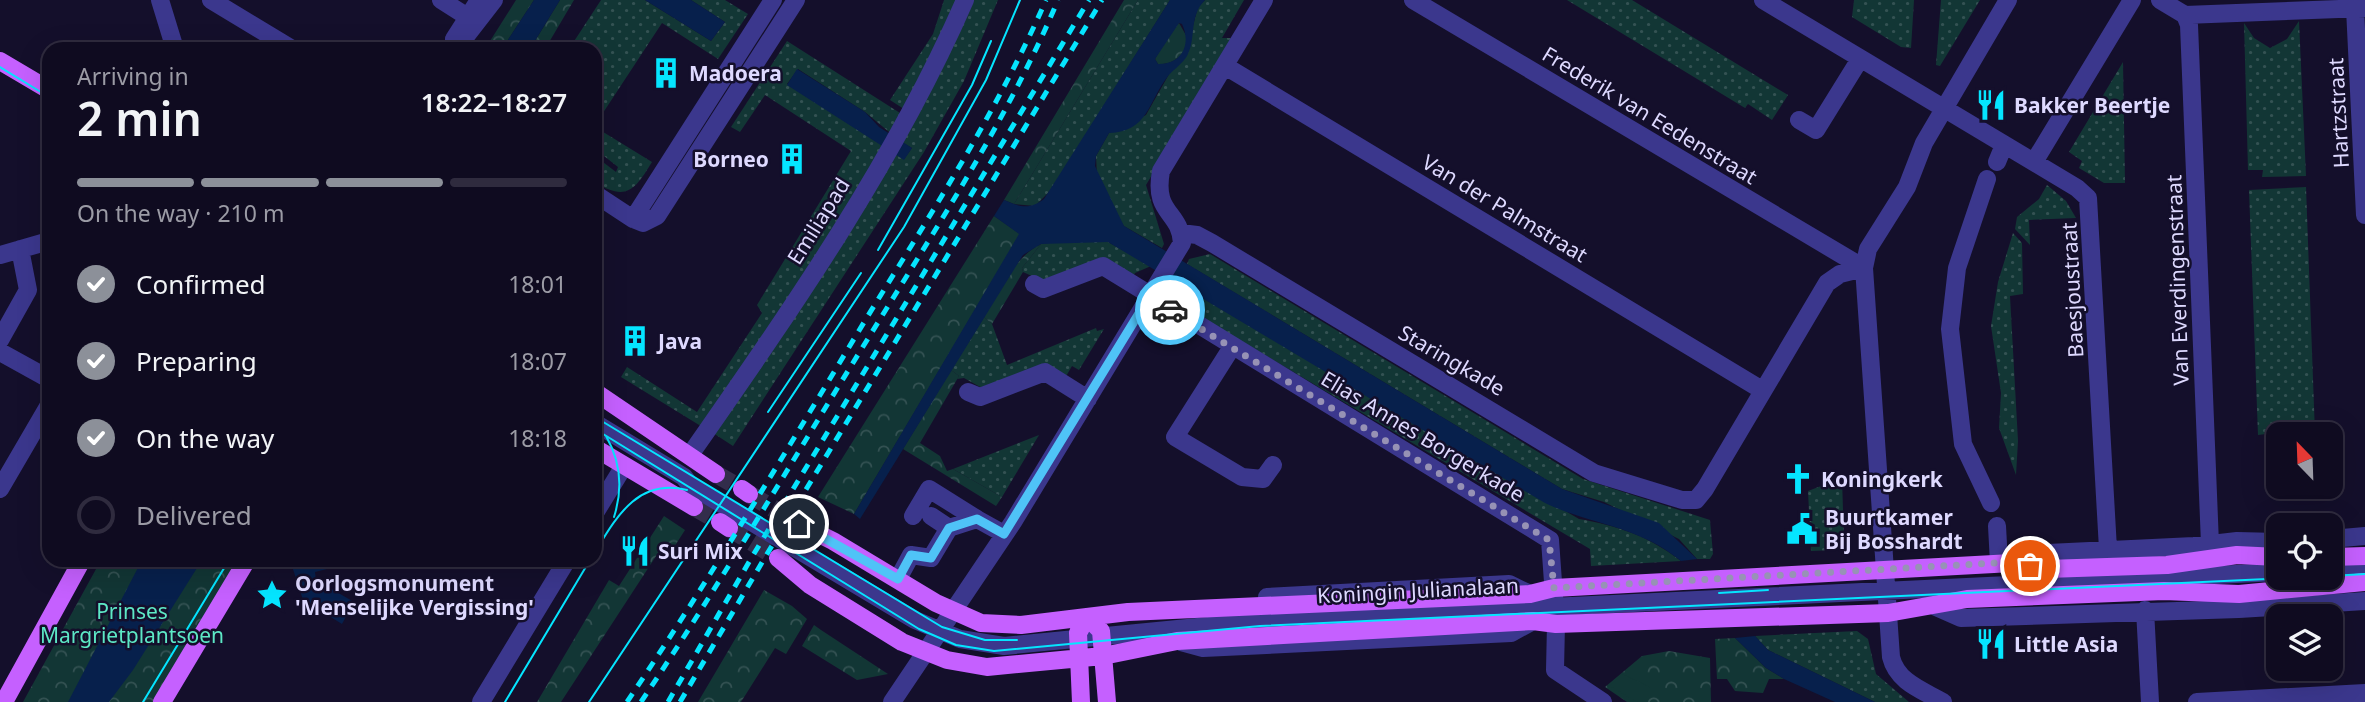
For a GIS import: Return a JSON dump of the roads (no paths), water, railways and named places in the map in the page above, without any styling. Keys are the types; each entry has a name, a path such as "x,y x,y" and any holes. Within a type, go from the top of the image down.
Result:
{"main road":[{"path":"0,61 42,86"},
{"path":"602,398 716,474"},
{"path":"602,452 694,507"},
{"name":"Koningin Julianalaan","path":"799,524 953,611 981,623 1021,625 1087,617 1530,594 1554,588 1886,568 2006,563 2047,569 2167,565 2237,555 2266,556"},
{"path":"2343,557 2365,556"},
{"name":"Koningin Julianalaan","path":"778,558 810,585 902,642 926,652 987,667 1103,656 1177,641 1533,621 1556,615 1888,613 1936,607 1967,599 2164,591 2239,594 2365,582"},
{"path":"4,702 78,567"},
{"path":"162,702 243,567"},
{"path":"1081,702 1078,639 1087,617 1101,631 1107,702"}],"street":[{"path":"160,0 173,42"},
{"path":"211,0 280,42"},
{"path":"441,0 472,19"},
{"path":"458,42 472,19 479,0"},
{"path":"472,19 494,0"},
{"path":"633,219 773,0"},
{"path":"602,199 643,223 657,216 796,0"},
{"name":"Emiliapad","path":"690,456 767,345 899,138 965,0"},
{"path":"892,702 1004,534 1182,243 1181,233 1161,205 1158,187 1161,171 1264,0"},
{"name":"Frederik van Eedenstraat","path":"1413,0 1864,268"},
{"name":"Baesjoustraat","path":"1763,0 2077,188 2088,198 2091,210 2108,550"},
{"path":"1943,702 1902,678 1894,668 1864,268 1868,249 1907,187 1924,142 2008,0"},
{"path":"2034,162 2132,0"},
{"path":"2160,0 2185,15 2360,8"},
{"name":"Hartzstraat","path":"2360,8 2365,215"},
{"name":"Van Everdingenstraat","path":"2185,15 2189,25 2210,544"},
{"path":"1799,120 1816,130 1860,59"},
{"name":"Van der Palmstraat","path":"1225,66 1762,390"},
{"path":"1997,162 2004,145"},
{"path":"1987,180 1957,268 1950,329 1963,444 1991,503"},
{"name":"Staringkade","path":"1181,233 1197,235 1212,243 1594,472 1682,500 1696,500 1705,489 1762,390"},
{"path":"0,255 42,243"},
{"path":"0,340 28,290 20,249"},
{"name":"Elias Annes Borgerkade","path":"1034,284 1043,289 1103,266 1149,297 1549,540 1554,588"},
{"path":"1762,390 1827,283 1840,274 1864,268"},
{"path":"1232,347 1175,437 1242,478 1263,479 1273,465"},
{"path":"0,352 42,375"},
{"path":"968,392 979,397 1045,372 1088,399"},
{"path":"0,489 42,417"},
{"name":"Koningin Julianalaan","path":"602,427 684,477 694,478 716,491 802,545 815,557 939,632 986,645 1259,621 1556,615 1887,589 2266,573"},
{"path":"602,502 624,466"},
{"path":"949,528 922,516 929,489 1004,534"},
{"path":"898,579 911,555 931,558 949,528 977,519"},
{"path":"1997,526 2006,563"},
{"path":"2343,537 2365,536"},
{"name":"Koningin Julianalaan","path":"2006,563 2029,554 2266,542"},
{"path":"481,702 563,567"},
{"path":"2343,570 2365,569"},
{"path":"1554,588 1555,670 1602,702"},
{"name":"Koningin Julianalaan","path":"1936,607 1961,618 2239,609 2365,601"},
{"path":"2145,610 2150,702"},
{"path":"2204,702 2365,693"}],"water":[{"path":"534,0 560,0 534,42 507,42"},
{"path":"645,0 691,0 725,22 711,41"},
{"path":"1170,0 1205,0 1196,13 1192,42 1185,59 1168,76 1140,121 1122,131 1109,133 1096,156 1095,166 1124,226 1562,489 1659,523 1697,559 1681,561 1665,549 1632,533 1545,503 1108,242 1041,244 1023,255 860,519 854,514 1019,234 994,216 1004,200 1025,206 1034,205 1044,199","holes":["1179,23 1182,24 1186,39 1182,52 1173,61 1158,64 1155,59"]},
{"path":"797,69 865,112 879,127 912,148 904,160 787,85"},
{"path":"138,567 198,567 133,670 109,702 68,702"},
{"path":"292,567 327,567 315,572 316,580 354,602 342,624 303,600"},
{"path":"1755,636 1768,650 1875,702 1835,702 1784,679 1766,668 1735,638"}],"tunnel":[{"path":"716,474 742,489"},
{"path":"749,494 799,524"},
{"path":"694,507 720,522"},
{"path":"729,528 778,558"}],"tram line":[{"path":"589,702 904,227 986,80 1020,0"},
{"path":"878,250 972,85 991,41"},
{"path":"0,67 42,93"},
{"path":"768,412 861,273"},
{"path":"602,421 942,627 985,640 1017,640"},
{"path":"602,433 919,629 956,645 994,651 1260,626 2266,579"},
{"path":"606,436 615,456 619,476 619,496 614,517"},
{"path":"602,541 621,513 642,495 670,488 687,490"},
{"path":"143,702 225,567"},
{"path":"505,702 586,567"},
{"path":"2343,575 2365,574"},
{"path":"1719,593 1768,590"}],"railway":[{"path":"627,702 719,560 938,202 1006,82 1046,0"},
{"path":"641,702 728,566 970,172 1017,88 1058,0"},
{"path":"668,702 749,562 1089,0"},
{"path":"680,702 1102,0"}],"place":[{"name":"Madoera","path":"666,73"},
{"name":"Bakker Beertje","path":"1991,105"},
{"name":"Borneo","path":"792,159"},
{"name":"Java","path":"635,341"},
{"name":"Koningkerk","path":"1798,479"},
{"name":"Buurtkamer Bij Bosshardt","path":"1802,529"},
{"name":"Suri Mix","path":"635,551"},
{"name":"Oorlogsmonument 'Menselijke Vergissing'","path":"272,595"},
{"name":"Little Asia","path":"1991,644"}],"park label":[{"name":"Prinses Margrietplantsoen","path":"132,623"}]}
